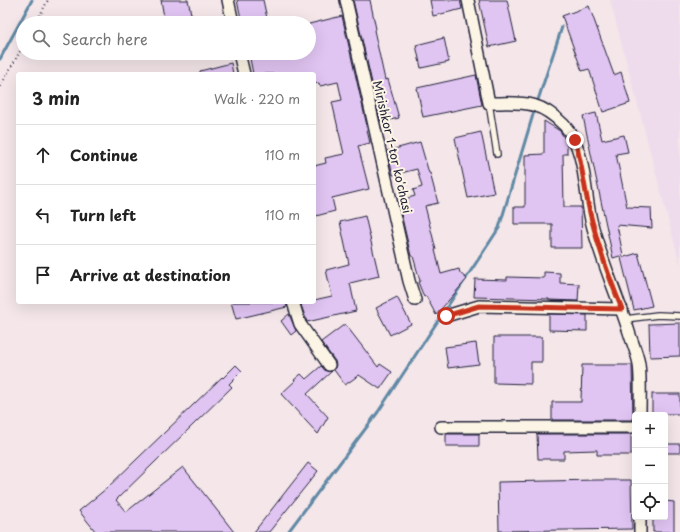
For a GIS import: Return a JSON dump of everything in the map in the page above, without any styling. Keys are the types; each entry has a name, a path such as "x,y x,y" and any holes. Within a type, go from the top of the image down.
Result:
{"street":[{"path":"228,0 231,16"},
{"name":"Mirishkor 1-tor ko'chasi","path":"346,0 409,281 415,300"},
{"path":"468,0 489,103 527,103 536,105 550,113 564,126 575,140 580,158 591,220 608,275 624,314 638,363 640,412"},
{"path":"241,60 244,72"},
{"path":"294,304 300,324 329,365"},
{"path":"446,316 479,306 624,314"},
{"path":"441,427 632,427"},
{"path":"640,520 640,532"}],"lane":[{"path":"489,103 497,154"},
{"path":"624,314 680,316"}],"path":[{"path":"40,16 48,0"},
{"path":"0,87 16,58"}],"shaded area":[{"path":"610,0 680,0 680,264"}],"building":[{"path":"161,0 188,0 191,16 164,16"},
{"path":"237,0 263,0 266,16 240,16"},
{"path":"353,0 370,0 376,29 374,30 385,80 388,79 399,118 381,122"},
{"path":"430,0 460,0 462,9 433,16"},
{"path":"479,0 507,0 516,41 489,47"},
{"path":"589,6 614,75 621,72 630,103 603,112 589,69 582,71 562,16"},
{"path":"342,16 370,143 358,146 369,189 332,198 335,211 316,216 316,166 326,163 325,158 344,154 332,102 342,100 338,82 320,86 319,83 316,84 316,72 253,72 250,60 316,60 316,22"},
{"path":"444,38 449,62 421,68 416,45"},
{"path":"231,63 233,72 200,72"},
{"path":"476,75 482,105 423,117 417,88"},
{"path":"596,113 602,140 624,135 628,152 616,154 627,207 651,208 652,228 617,225 623,255 613,258 583,116"},
{"path":"544,121 560,131 567,142 567,154 563,154 564,207 581,207 582,248 552,248 552,224 514,224 514,207 525,207 525,155 544,154"},
{"path":"481,132 494,193 468,198 455,138"},
{"path":"420,142 438,203 425,206 441,274 459,269 460,273 467,279 436,315 426,296 424,297 418,282 420,281 413,256 411,256 398,201 415,196 413,190 422,187 417,169 393,175 387,151"},
{"path":"365,216 379,276 350,283 356,311 307,322 301,305 316,304 316,300 332,296 326,270 349,264 340,222"},
{"path":"638,253 652,306 634,310 621,258"},
{"path":"544,272 560,273 560,283 579,284 578,301 474,297 475,279 507,280 507,277 544,278"},
{"path":"397,297 411,324 390,335 376,308"},
{"path":"232,304 286,304 287,307 236,319"},
{"path":"289,314 296,331 291,335 281,321"},
{"path":"549,314 587,315 587,331 549,330"},
{"path":"680,323 680,356 650,357 649,324"},
{"path":"345,324 378,367 380,364 392,372 380,389 359,375 345,385 334,370 336,365 335,361 321,342"},
{"path":"494,337 542,337 542,362 531,362 531,384 494,383"},
{"path":"476,343 479,364 448,368 445,347"},
{"path":"236,365 242,371 229,384 232,387 116,500 126,512 183,467 234,532 96,532 79,511 107,488"},
{"path":"582,365 632,365 632,420 552,420 552,402 581,402"},
{"path":"321,366 326,371 332,371 307,394 328,417 318,434 281,394 301,374 306,379"},
{"path":"652,394 680,394 680,414 652,412"},
{"path":"446,434 479,434 479,446 446,446"},
{"path":"537,434 631,434 631,455 597,455 597,450 564,451 564,459 538,459"},
{"path":"668,444 680,444 680,453 668,453"},
{"path":"308,463 318,471 269,532 254,532"},
{"path":"631,480 632,529 499,531 498,482"},
{"path":"668,501 674,502 674,532 653,532 653,520 668,520"}],"waterway":[{"path":"23,16 32,0"},
{"path":"537,103 562,27"},
{"path":"0,59 16,30"},
{"path":"288,532 378,412 499,228 535,108"}],"route":[{"path":"446,316 479,306 622,309 608,275 591,220 580,158 575,140"}]}
